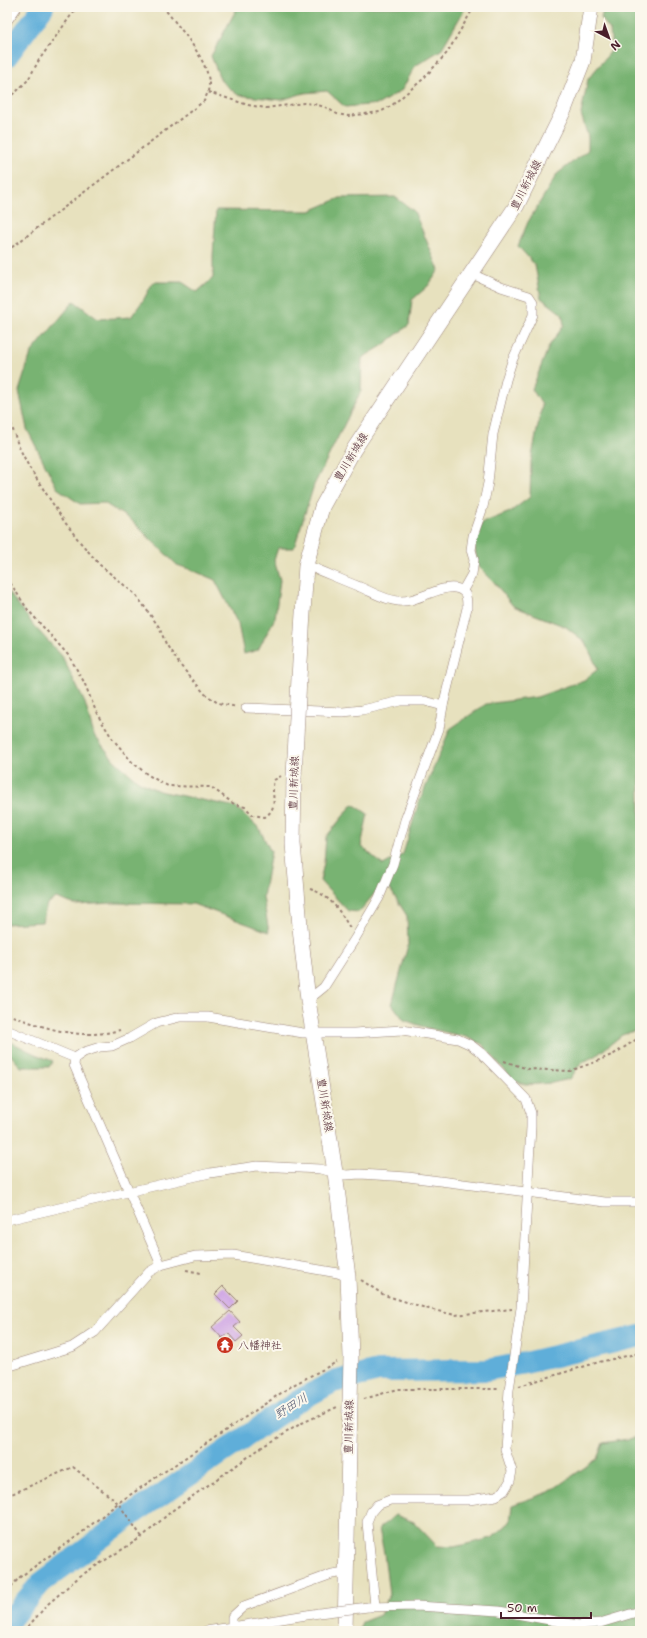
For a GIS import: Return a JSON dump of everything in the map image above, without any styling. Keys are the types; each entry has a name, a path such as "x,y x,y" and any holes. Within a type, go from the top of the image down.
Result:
{"main road":[{"name":"豊川新城線","path":"345,1631 351,1360 348,1277 315,1033 308,1000 296,890 293,844 294,776 306,565 322,507 354,450 517,205 564,110 583,61 590,7"}],"street":[{"path":"7,21 17,7"},
{"path":"463,590 472,574 474,560 471,550 473,536 483,507 488,483 493,434 506,380 512,361 532,315 533,302 529,296 501,287 472,274"},
{"path":"306,565 381,596 398,601 412,600 452,587 463,590 467,595 467,608 443,706 439,729 405,820 393,864 379,898 356,937 324,986 308,1000"},
{"path":"246,708 343,712 362,710 401,701 425,701 443,706"},
{"path":"161,1265 74,1064 75,1058 84,1052 100,1047 112,1046 130,1038 156,1023 180,1017 208,1017 303,1033 402,1030 458,1039 471,1045 487,1059 526,1099 530,1113 528,1192 522,1308 510,1387 505,1449 512,1471 510,1481 504,1491 496,1496 469,1500 390,1500 377,1505 371,1512 368,1522 372,1607"},
{"path":"7,1030 75,1058"},
{"path":"7,1220 243,1167 258,1166 320,1169 346,1175 360,1174 408,1178 605,1202 640,1202"},
{"path":"7,1367 72,1346 95,1332 149,1272 161,1265 195,1256 233,1255 338,1273 348,1277"},
{"path":"232,1626 232,1617 244,1606 332,1574 346,1572"},
{"path":"206,1631 319,1613 372,1607 417,1606 499,1611 578,1625 600,1622 640,1611"}],"path":[{"path":"7,98 28,80 39,60 77,7"},
{"path":"7,251 204,101 208,92 209,82 199,54 163,7"},
{"path":"208,92 248,106 266,108 309,104 325,107 337,114 348,116 380,112 391,106 422,80 447,53 474,7"},
{"path":"7,412 18,445 29,467 64,522 80,542 100,565 136,595 159,627 166,644 180,665 205,694 218,703 246,708"},
{"path":"7,578 28,610 69,656 84,682 97,714 112,738 132,762 148,775 168,786 211,787 234,804 245,807 253,815 265,817 272,812 274,804 272,787 274,780 280,776 294,776"},
{"path":"296,890 310,889 324,895 340,911 356,937"},
{"path":"7,1014 46,1028 63,1032 103,1035 123,1029"},
{"path":"487,1059 500,1060 528,1068 570,1071 614,1054 640,1037"},
{"path":"348,1277 360,1280 384,1295 429,1309 455,1314 522,1308"},
{"path":"24,1631 48,1604 80,1576 142,1537 174,1510 266,1445 302,1423 350,1399 398,1389 498,1389 530,1382 599,1362 640,1353"},
{"path":"7,1591 20,1577 80,1534 118,1503 293,1385 337,1362 351,1360"},
{"path":"7,1496 73,1467 118,1503 142,1537"}],"green space":[{"path":"236,7 466,7 441,50 415,66 402,90 379,104 345,107 327,91 304,93 281,100 238,95 221,81 211,56 236,10"},
{"path":"604,7 640,7 640,1029 622,1035 597,1055 581,1063 570,1079 552,1083 526,1085 513,1080 482,1044 466,1037 427,1028 404,1020 392,1004 408,945 407,916 390,889 375,893 359,912 348,911 320,881 324,863 326,837 353,804 368,814 361,846 383,865 403,854 418,805 450,729 486,704 537,697 584,680 598,669 585,642 566,627 513,606 494,582 478,566 474,543 482,523 510,512 530,497 531,461 542,405 532,389 549,346 564,325 562,314 541,298 535,265 518,246 528,222 557,174 588,150 588,137 581,114 588,79 612,50 610,30 601,18"},
{"path":"395,197 414,211 439,270 428,286 412,300 409,325 382,346 362,358 361,391 314,485 294,548 278,548 274,560 280,580 275,618 258,650 244,654 238,624 215,580 177,565 131,520 104,503 80,504 57,488 27,429 19,391 31,353 74,301 98,319 131,317 144,299 153,282 182,282 197,292 213,278 216,210 310,211 340,198"},
{"path":"7,590 34,626 62,656 85,703 94,735 114,760 138,781 159,791 236,807 259,828 271,852 263,897 269,932 193,904 112,903 76,905 56,898 47,904 42,922 7,924"},
{"path":"7,1040 53,1061 49,1067 21,1067 7,1051"},
{"path":"640,1437 640,1631 358,1631 362,1622 380,1615 389,1595 384,1553 379,1529 395,1515 414,1522 437,1546 454,1547 492,1538 510,1522 512,1505 549,1492 597,1459 603,1443"}],"building":[{"path":"223,1286 238,1301 230,1309 215,1294"},
{"path":"230,1311 240,1322 234,1327 243,1336 236,1342 228,1333 222,1338 212,1327"}],"waterway":[{"path":"7,56 43,7"},
{"name":"野田川","path":"7,1625 41,1583 136,1512 298,1401 333,1382 378,1371 487,1370 525,1363 640,1336"}],"place":[{"name":"八幡神社","path":"225,1345"}]}
